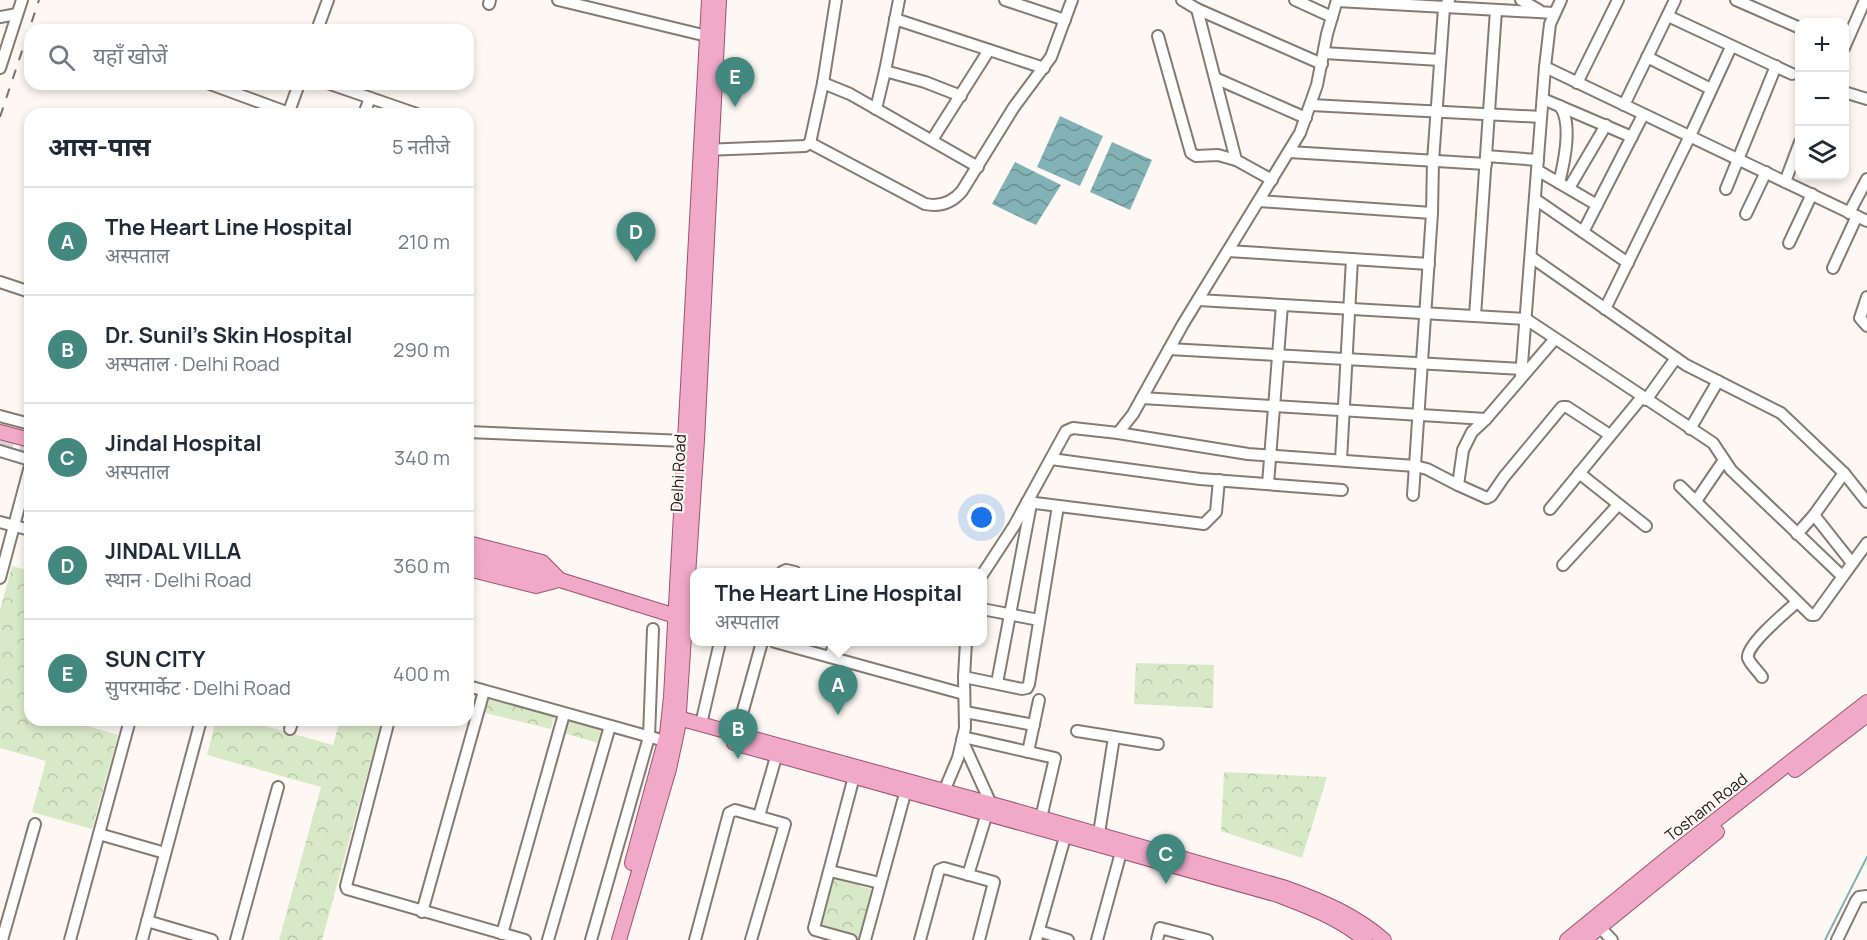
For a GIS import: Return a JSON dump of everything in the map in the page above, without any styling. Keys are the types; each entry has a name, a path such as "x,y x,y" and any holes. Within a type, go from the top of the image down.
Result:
{"main road":[{"name":"Delhi Road","path":"620,940 670,743 685,619 706,150 706,36 709,0"},
{"name":"Delhi Road","path":"685,619 685,441 719,0"},
{"path":"0,432 24,438"},
{"path":"474,545 542,562 560,580"},
{"path":"474,559 560,580 685,619"},
{"path":"474,570 536,586 560,580"},
{"name":"Tosham Road","path":"1591,931 1670,857 1867,702"},
{"name":"Tosham Road","path":"1567,940 1591,931 1867,714"},
{"path":"674,721 701,724 735,738"},
{"path":"674,721 1123,846 1286,888 1329,903 1369,927 1384,940"},
{"name":"Delhi Road","path":"610,940 670,743"},
{"path":"856,771 906,790 942,795"},
{"path":"989,808 1041,818 1067,830"},
{"path":"1123,846 1318,910 1349,926 1365,940"}],"street":[{"path":"0,68 22,0"},
{"path":"319,24 328,0"},
{"path":"558,0 706,36"},
{"path":"706,150 805,146 810,143 823,83 836,0"},
{"path":"876,109 899,0"},
{"path":"1005,0 1065,20"},
{"path":"810,143 925,204 936,206 956,198 978,167 1014,107 1044,68 1055,49 1072,0"},
{"path":"1182,0 1197,9 1323,59 1440,60"},
{"path":"1295,0 1332,17"},
{"path":"1521,0 1549,13"},
{"path":"1521,373 1550,24 1549,13 1561,0"},
{"path":"1577,82 1618,0"},
{"path":"1624,105 1675,0"},
{"path":"1736,0 1759,4 1795,25"},
{"path":"1849,38 1865,0"},
{"path":"1118,433 1133,414 1198,300 1289,152 1311,105 1337,1 1446,4 1549,13"},
{"path":"1413,495 1429,264 1436,111 1446,4"},
{"path":"1197,9 1236,160"},
{"path":"1475,316 1496,10"},
{"path":"0,17 17,14"},
{"path":"1668,16 1792,74"},
{"path":"895,19 1044,68"},
{"path":"1158,36 1191,153 1196,156 1218,155 1236,160 1272,180"},
{"path":"1605,309 1731,47"},
{"path":"932,140 989,50"},
{"path":"1647,57 1711,89"},
{"path":"1726,189 1776,66"},
{"path":"1545,67 1858,217"},
{"path":"885,71 925,82 961,96"},
{"path":"1215,78 1306,118"},
{"path":"823,83 850,94 978,167"},
{"path":"226,90 275,108"},
{"path":"291,108 297,90"},
{"path":"347,90 399,108"},
{"path":"1849,93 1867,99"},
{"path":"366,108 370,98"},
{"path":"1543,99 1632,137"},
{"path":"1311,105 1541,117"},
{"path":"1560,105 1565,118 1566,133 1564,186"},
{"path":"1583,232 1643,115"},
{"path":"1564,186 1606,125"},
{"path":"1289,152 1433,161 1486,160 1538,165 1564,186 1597,205"},
{"path":"1785,182 1795,155"},
{"path":"1746,214 1766,172"},
{"path":"1833,268 1858,217 1867,179"},
{"path":"1789,243 1812,194"},
{"path":"1535,199 1628,263"},
{"path":"1259,201 1432,213"},
{"path":"1228,251 1429,264"},
{"path":"1531,257 1676,358 1781,413 1844,473 1867,502"},
{"path":"1341,460 1352,259"},
{"path":"0,282 24,290"},
{"path":"1867,297 1860,318 1867,326"},
{"path":"1198,300 1526,319 1554,340 1713,443 1731,470 1842,576"},
{"path":"1268,484 1282,305"},
{"path":"1458,485 1463,450 1472,432 1486,419 1521,373 1554,340"},
{"path":"1169,349 1422,363 1521,373"},
{"path":"1550,509 1676,358"},
{"path":"1690,429 1718,381"},
{"path":"1142,398 1486,419"},
{"path":"987,568 1029,502 1069,429 1118,433 1248,454 1415,466 1427,469 1487,498 1491,496 1562,407 1567,407 1610,435"},
{"path":"0,416 24,422"},
{"path":"474,432 685,441"},
{"path":"0,452 24,458"},
{"path":"1051,459 1219,480 1342,490"},
{"path":"1696,501 1724,460"},
{"path":"1579,473 1646,526"},
{"path":"1797,534 1814,515 1844,473"},
{"path":"1029,502 1204,524 1216,512 1219,480"},
{"path":"1680,486 1811,615 1815,615 1867,543"},
{"path":"0,579 24,488"},
{"path":"997,683 1029,502"},
{"path":"1563,565 1618,505"},
{"path":"964,677 1027,688 1058,506"},
{"path":"1814,515 1852,563"},
{"path":"0,522 24,528"},
{"path":"1762,676 1748,658 1748,653 1766,630 1797,602"},
{"path":"987,610 1039,620"},
{"path":"591,940 649,737 653,629"},
{"path":"701,724 719,646"},
{"path":"735,738 761,646"},
{"path":"790,646 964,694"},
{"path":"830,657 834,646"},
{"path":"942,795 958,758 963,739 966,646"},
{"path":"474,688 670,743"},
{"path":"422,912 484,691"},
{"path":"1028,752 1039,700"},
{"path":"965,712 1034,724"},
{"path":"502,934 564,714"},
{"path":"70,940 128,726"},
{"path":"142,940 199,726"},
{"path":"387,726 346,886 348,891 525,940"},
{"path":"548,940 610,726"},
{"path":"1077,731 1158,744"},
{"path":"1098,839 1114,737"},
{"path":"963,739 1055,758 1041,818"},
{"path":"963,739 989,808 968,875"},
{"path":"759,816 778,750"},
{"path":"843,939 814,928 856,771"},
{"path":"236,940 278,787"},
{"path":"865,940 906,790"},
{"path":"695,940 729,813 735,810 782,822 785,828 751,940"},
{"path":"2,940 35,824"},
{"path":"1067,830 1038,936 1068,940"},
{"path":"99,834 165,854"},
{"path":"1097,940 1123,846"},
{"path":"920,940 939,870 944,868 994,882 979,940"},
{"path":"830,871 880,883"},
{"path":"1837,940 1856,901 1859,897 1867,896"},
{"path":"147,921 212,940"},
{"path":"1157,940 1160,928 1163,928 1207,940"},
{"path":"1591,931 1612,940"}],"green space":[{"path":"12,566 24,569 24,726 87,726 118,735 92,829 32,812 46,761 0,748 0,610"},
{"path":"1136,663 1214,665 1213,708 1134,704"},
{"path":"486,697 555,714 551,729 482,712"},
{"path":"568,720 601,730 598,743 564,733"},
{"path":"214,726 265,726 333,745 338,726 380,726 322,940 279,940 321,787 207,755"},
{"path":"1224,772 1327,777 1302,858 1221,831"},
{"path":"833,878 874,890 859,938 818,926"}],"water":[{"path":"1060,116 1103,136 1080,186 1037,167"},
{"path":"1112,142 1152,160 1130,210 1090,192"},
{"path":"1015,162 1061,185 1036,225 992,204"}],"waterway":[{"path":"1825,940 1867,857"}],"tunnel":[{"path":"0,440 24,446"}],"railway":[{"path":"31,24 39,0"},
{"path":"0,117 24,45"}],"place":[{"name":"SUN CITY","path":"735,107"},
{"name":"JINDAL VILLA","path":"636,262"},
{"name":"The Heart Line Hospital","path":"838,715"},
{"name":"Dr. Sunil's Skin Hospital","path":"738,759"},
{"name":"Jindal Hospital","path":"1166,884"}]}
